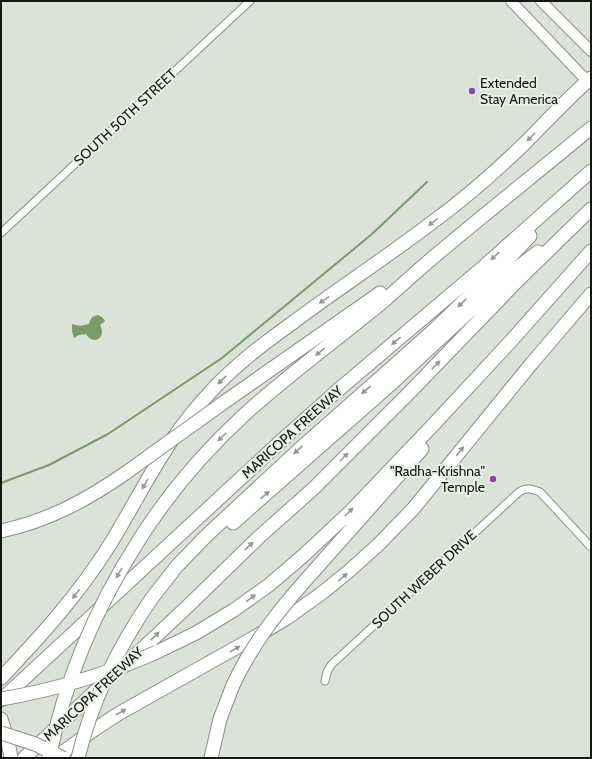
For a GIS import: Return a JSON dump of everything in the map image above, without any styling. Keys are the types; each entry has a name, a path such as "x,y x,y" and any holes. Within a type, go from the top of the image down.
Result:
{"highway":[{"path":"1,678 45,631 75,595 110,544 169,444 186,420 218,384 241,362 276,334 429,225 468,194 516,152 589,80"},
{"path":"49,758 63,702 81,652 108,592 152,519 186,476 212,446 279,386 385,300 436,255 591,128"},
{"name":"MARICOPA FREEWAY","path":"1,699 280,442 337,391 476,274 591,171"},
{"path":"78,758 88,721 103,682 130,631 156,592 177,566 201,540 327,424 420,342 512,255 577,185"},
{"name":"MARICOPA FREEWAY","path":"24,758 258,538 314,488 410,392 519,279 591,209"},
{"path":"86,758 101,710 114,679 135,638 159,602 187,567 220,534 393,382 512,272 579,220"},
{"path":"1,699 33,693 117,669 196,633 234,610 259,592 295,563 336,525 390,470 511,341 591,251"},
{"path":"1,531 25,525 60,512 93,495 436,255"},
{"path":"55,758 92,730 118,714 287,618 322,593 349,571 378,545 413,509 591,294"},
{"path":"211,758 220,719 233,685 251,650 265,629 304,582 481,382 511,341"},
{"path":"1,719 8,741 11,758"},
{"path":"1,733 35,744 63,758"}],"main road":[{"path":"511,1 589,80"},
{"path":"541,1 591,51"}],"street":[{"name":"SOUTH 50TH STREET","path":"1,233 250,1"},
{"name":"SOUTH WEBER DRIVE","path":"325,681 327,672 331,665 524,489 532,489 540,492 591,547"}],"shaded area":[{"path":"98,315 105,321 100,325 102,334 98,339 95,340 89,338 86,334 79,335 74,338 72,324 80,326 89,324 94,316"}],"waterway":[{"path":"1,483 49,465 108,434 222,358 372,234 427,182"}],"place":[{"name":"Extended Stay America","path":"472,91"},
{"name":"\"Radha-Krishna\" Temple","path":"493,479"}]}
